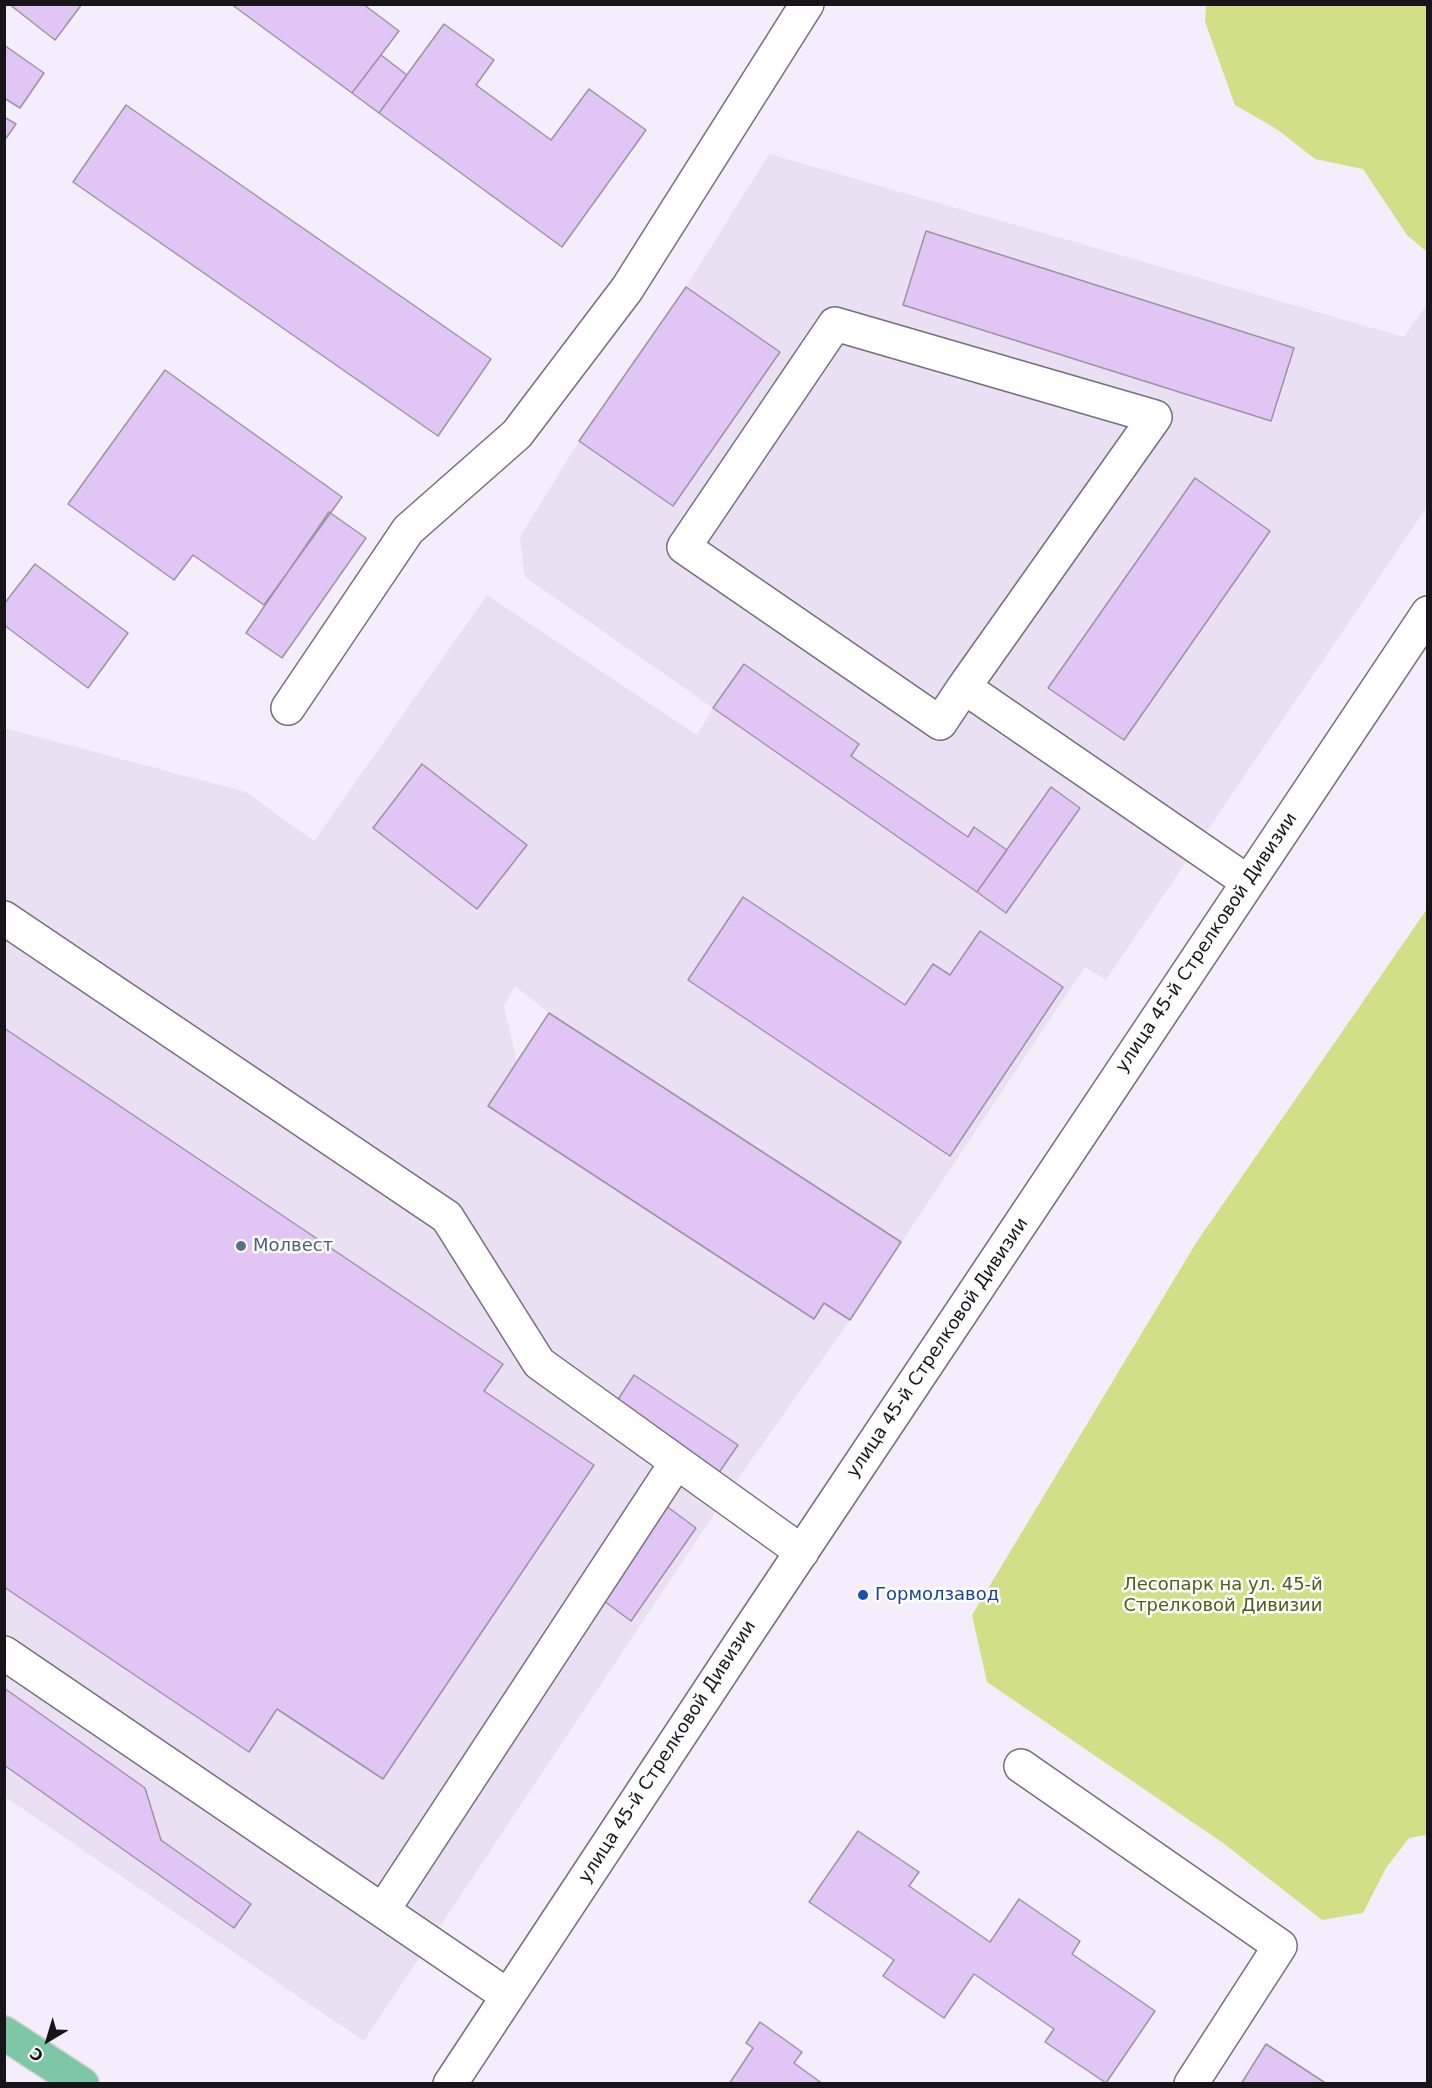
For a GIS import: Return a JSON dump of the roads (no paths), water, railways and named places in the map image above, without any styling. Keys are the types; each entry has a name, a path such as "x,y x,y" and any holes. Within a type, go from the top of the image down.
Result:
{"main road":[{"path":"4,2033 82,2084"}],"street":[{"path":"288,708 408,530 517,434 627,290 807,4"},
{"path":"835,324 1155,417 964,687 940,723 684,547 835,324"},
{"name":"улица 45-й Стрелковой Дивизии","path":"450,2084 1428,613"},
{"path":"964,687 1248,882"},
{"path":"4,918 447,1216 539,1363 802,1552"},
{"path":"383,1910 676,1463"},
{"path":"4,1653 508,1996"},
{"path":"1021,1766 1280,1946 1191,2084"}],"place":[{"name":"Молвест","path":"241,1246"},
{"name":"Гормолзавод","path":"863,1595"}],"park label":[{"name":"Лесопарк на ул. 45-й Стрелковой Дивизии","path":"1223,1595"}]}
